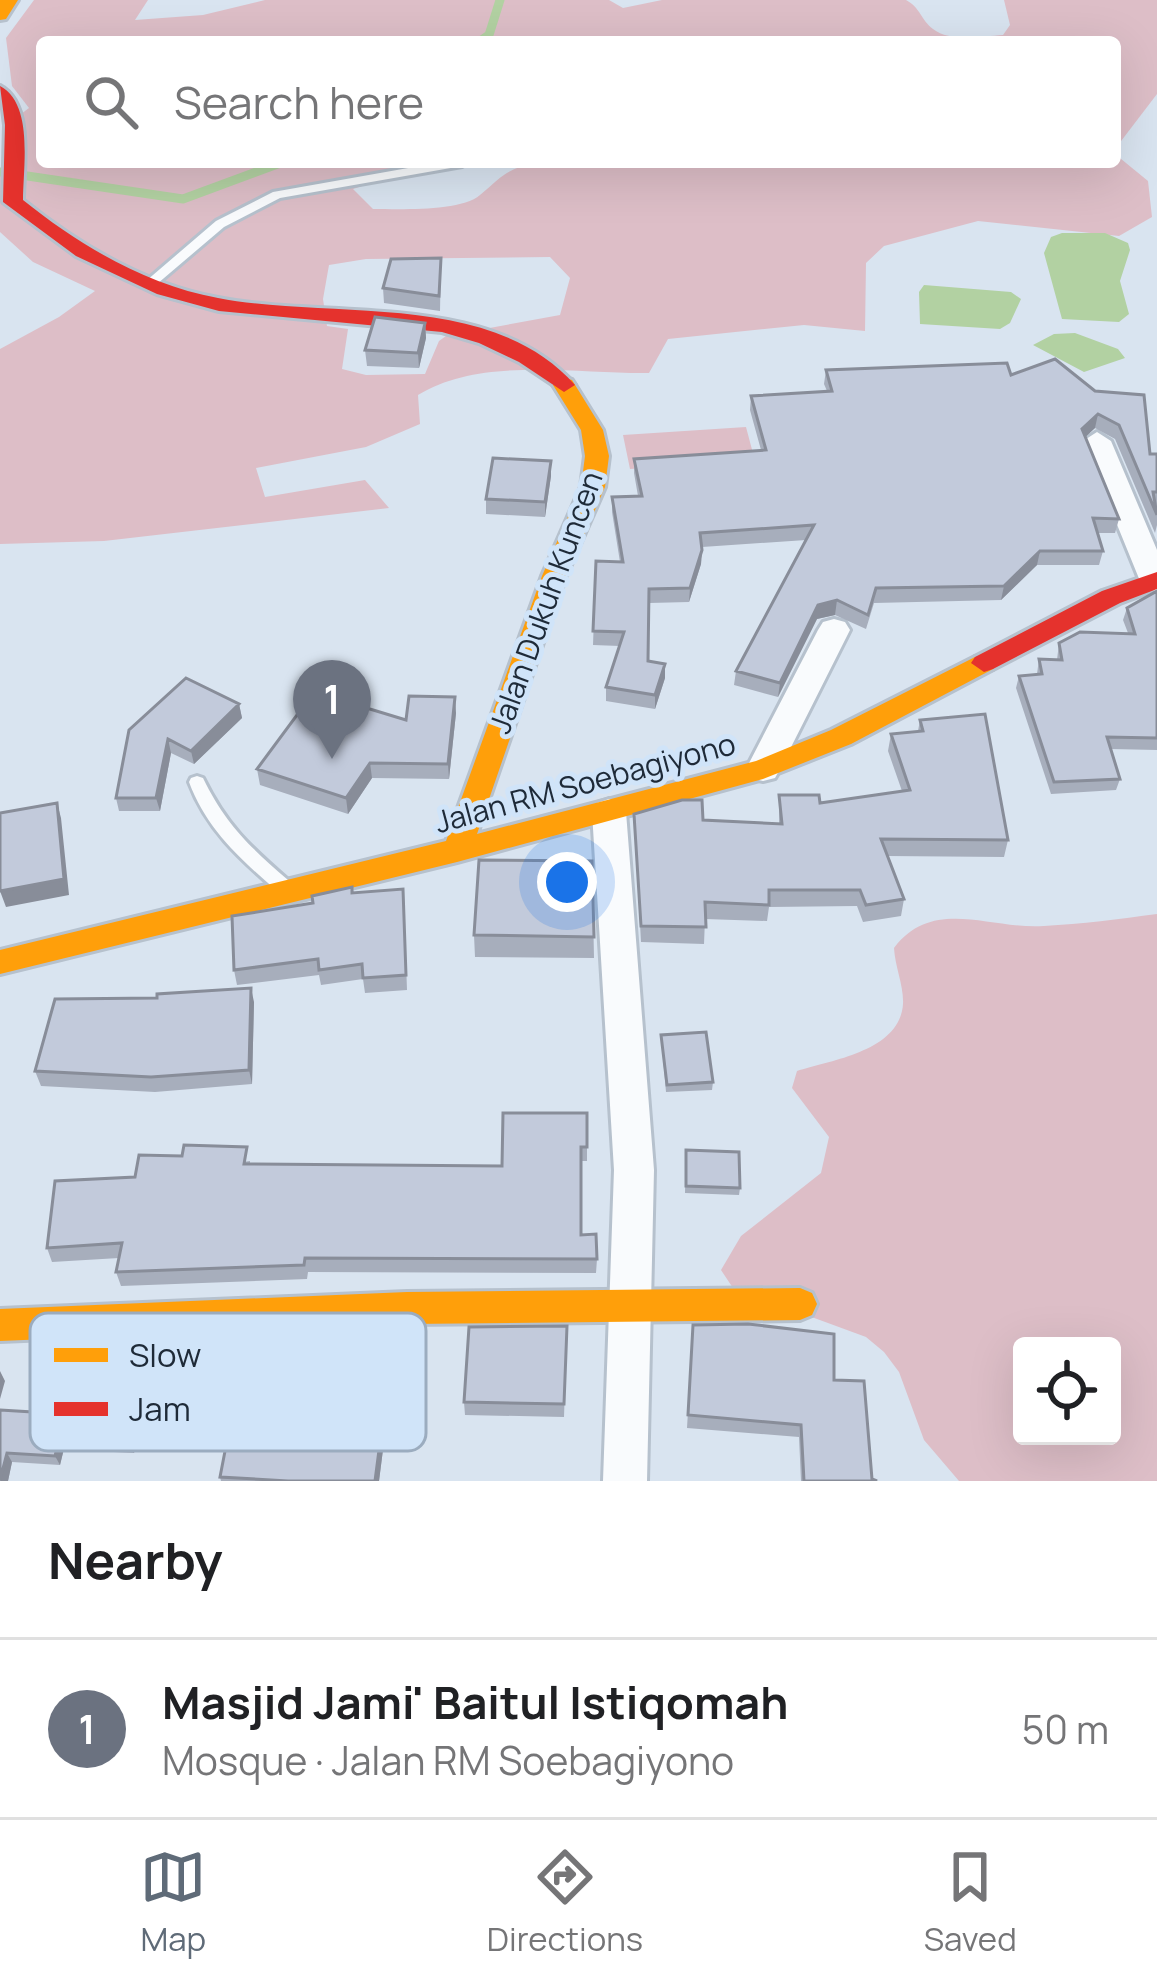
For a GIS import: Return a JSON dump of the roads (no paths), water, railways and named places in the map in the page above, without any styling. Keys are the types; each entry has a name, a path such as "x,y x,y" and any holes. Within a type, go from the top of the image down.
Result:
{"street":[{"path":"0,15 8,0"},
{"name":"Jalan Dukuh Kuncen","path":"0,92 14,120 16,139 6,171 8,196 34,220 140,275 214,304 436,320 522,354 559,378 578,401 597,454 595,478 555,573 457,851"},
{"path":"1097,441 1156,581"},
{"name":"Jalan RM Soebagiyono","path":"0,962 457,851 763,769 841,737 1111,597 1156,581"},
{"path":"763,769 834,630"},
{"path":"609,812 634,1170 626,1481"},
{"path":"380,1313 800,1304"},
{"path":"0,1325 30,1324"}],"lane":[{"path":"140,275 220,224 277,195 429,168"},
{"path":"197,782 227,837 287,890"}],"waterway":[{"path":"488,36 500,0"},
{"path":"0,172 183,199 267,168"}],"place":[{"name":"Masjid Jami' Baitul Istiqomah","path":"332,759"}]}
